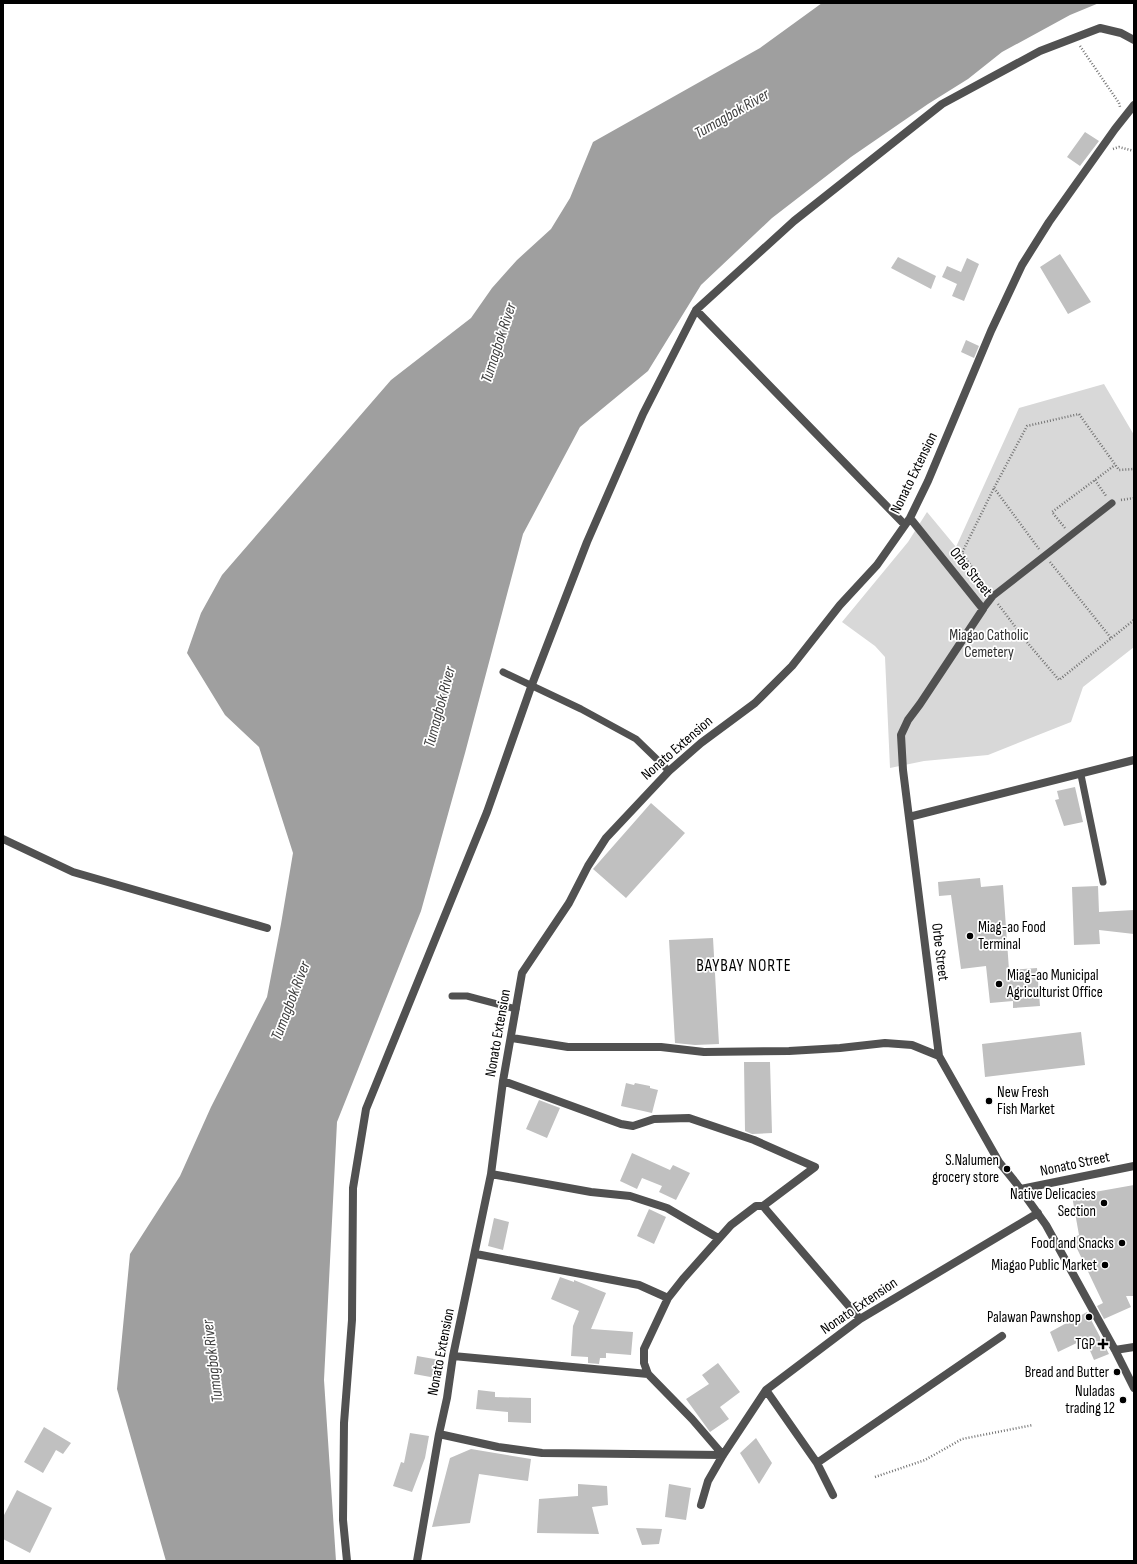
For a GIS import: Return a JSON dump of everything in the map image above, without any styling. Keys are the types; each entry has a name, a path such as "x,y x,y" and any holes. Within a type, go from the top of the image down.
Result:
{"street":[{"path":"347,1561 343,1520 344,1422 352,1320 353,1188 366,1109 487,812 531,687 587,542 643,414 696,310 794,221 942,104 1040,51 1100,28 1121,33 1134,40"},
{"name":"Nonato Extension","path":"417,1561 439,1434 447,1398 453,1356 476,1254 491,1174 503,1082 512,1038 522,973 569,903 602,844 633,807 669,771 701,743 755,703 792,666 840,605 877,565 907,521 928,481 1008,292 1022,265 1049,222 1134,105"},
{"name":"Orbe Street","path":"696,310 907,521 983,609 908,720 901,735 909,817 938,1056 999,1162 1019,1186 1038,1213 1115,1350 1134,1388"},
{"path":"909,817 1081,775 1134,760"},
{"path":"3,839 73,872 267,928"},
{"path":"512,1038 568,1046 661,1047 704,1052 789,1051 840,1048 885,1043 912,1045 938,1056"},
{"path":"503,1082 621,1124 633,1126 654,1119 689,1118 754,1140 815,1167 764,1206 756,1206 731,1225 718,1238 668,1298 644,1349 644,1363 648,1374 692,1419 723,1455"},
{"name":"Nonato Street","path":"1019,1186 1134,1166"},
{"path":"491,1174 591,1192 630,1196 667,1208 718,1238"},
{"path":"764,1206 860,1319"},
{"name":"Nonato Extension","path":"701,1505 708,1481 723,1455 766,1390 860,1319 1038,1213"},
{"path":"476,1254 639,1285 668,1298"},
{"path":"817,1463 1002,1336"},
{"path":"1115,1350 1134,1347"},
{"path":"453,1356 648,1374"},
{"path":"766,1390 817,1463 833,1495"},
{"path":"439,1434 498,1447 542,1453 723,1455"}],"lane":[{"path":"983,609 993,596 1112,503"},
{"path":"503,672 531,687 581,709 636,739 669,771"},
{"path":"1081,775 1103,882"},
{"path":"452,996 467,996 516,1008"}],"path":[{"path":"1074,37 1119,103 1120,109"},
{"path":"1098,154 1119,147 1134,151"},
{"path":"1134,469 1119,470 1079,414 1028,426 994,488 962,553 1026,641 1059,680 1134,620"},
{"path":"1070,535 1052,512 1115,465"},
{"path":"1095,480 1112,503"},
{"path":"875,1477 925,1460 962,1439 1033,1425"}],"green space":[{"name":"Miagao Catholic Cemetery","path":"1104,384 1134,435 1134,647 1083,687 1071,722 988,755 924,761 890,768 885,657 875,646 842,622 908,542 927,512 956,547 1019,408"}],"water":[{"name":"Tumagbok River","path":"822,3 1099,3 1070,15 1002,52 968,79 928,104 851,157 772,218 701,285 648,371 580,427 523,534 465,753 421,911 337,1122 324,1380 336,1561 166,1561 117,1389 130,1254 180,1176 211,1107 267,997 293,853 259,747 225,715 187,653 201,613 222,575 391,380 471,318 492,288 517,260 551,229 570,198 593,142 760,48"}],"building":[{"path":"1085,132 1099,141 1080,166 1067,157"},
{"path":"1060,254 1091,302 1068,314 1040,267"},
{"path":"898,257 936,276 931,289 891,268"},
{"path":"967,258 979,264 964,301 952,296 957,284 942,277 947,266 961,272"},
{"path":"966,340 979,346 974,358 961,352"},
{"path":"1075,787 1083,822 1064,826 1055,800 1059,799 1057,791"},
{"path":"651,803 685,833 626,898 593,869"},
{"path":"980,878 981,887 1003,885 1009,970 1037,968 1040,1006 1013,1008 1013,1001 990,1003 986,966 961,969 951,895 939,896 938,882"},
{"path":"1098,886 1099,912 1134,910 1134,934 1099,930 1100,944 1074,945 1072,887"},
{"path":"713,938 719,1044 695,1045 675,1043 669,940"},
{"path":"1081,1032 1085,1065 985,1077 982,1044"},
{"path":"744,1062 770,1062 772,1133 752,1134 745,1131"},
{"path":"626,1083 650,1086 650,1088 658,1090 652,1113 621,1106"},
{"path":"539,1100 560,1108 547,1138 526,1129"},
{"path":"632,1153 670,1170 673,1165 690,1173 676,1200 659,1192 662,1186 642,1178 637,1189 620,1181"},
{"name":"Miagao Public Market","path":"1134,1185 1134,1296 1126,1296 1131,1307 1104,1319 1097,1306 1103,1303 1072,1238 1079,1235 1072,1196"},
{"path":"649,1209 666,1217 654,1244 637,1236"},
{"path":"494,1218 509,1222 503,1250 488,1246"},
{"path":"560,1277 574,1282 574,1280 606,1293 591,1329 633,1332 631,1355 606,1353 606,1358 600,1358 599,1364 588,1363 588,1357 571,1356 573,1326 579,1311 551,1299"},
{"path":"1087,1312 1109,1354 1094,1360 1085,1339 1058,1352 1050,1332"},
{"path":"417,1356 440,1360 436,1378 414,1374"},
{"path":"718,1363 740,1392 720,1407 729,1419 710,1432 686,1399 709,1384 702,1375"},
{"path":"478,1390 495,1392 495,1397 531,1398 531,1423 508,1422 508,1412 476,1409"},
{"path":"44,1427 71,1443 63,1454 56,1450 43,1473 24,1462"},
{"path":"410,1433 429,1436 425,1458 412,1492 393,1486 401,1462 404,1463"},
{"path":"756,1438 772,1463 759,1484 740,1453"},
{"path":"471,1449 531,1459 528,1481 479,1474 470,1523 432,1527 450,1458"},
{"path":"578,1484 607,1486 608,1505 592,1507 599,1534 537,1533 539,1499 578,1496"},
{"path":"669,1484 691,1488 686,1520 665,1517"},
{"path":"17,1490 52,1508 30,1553 3,1539 3,1517"},
{"path":"636,1528 662,1529 659,1544 642,1545"}],"place":[{"name":"Miag-ao Food Terminal","path":"970,936"},
{"name":"Miag-ao Municipal Agriculturist Office","path":"999,984"},
{"name":"New Fresh Fish Market","path":"989,1101"},
{"name":"S.Nalumen grocery store","path":"1007,1169"},
{"name":"Native Delicacies Section","path":"1104,1203"},
{"name":"Food and Snacks","path":"1122,1243"},
{"name":"Miagao Public Market","path":"1105,1265"},
{"name":"Palawan Pawnshop","path":"1089,1317"},
{"name":"TGP","path":"1103,1344"},
{"name":"Bread and Butter","path":"1117,1372"},
{"name":"Nuladas trading 12","path":"1123,1400"}],"district":[{"name":"BAYBAY NORTE","path":"744,966"}]}
